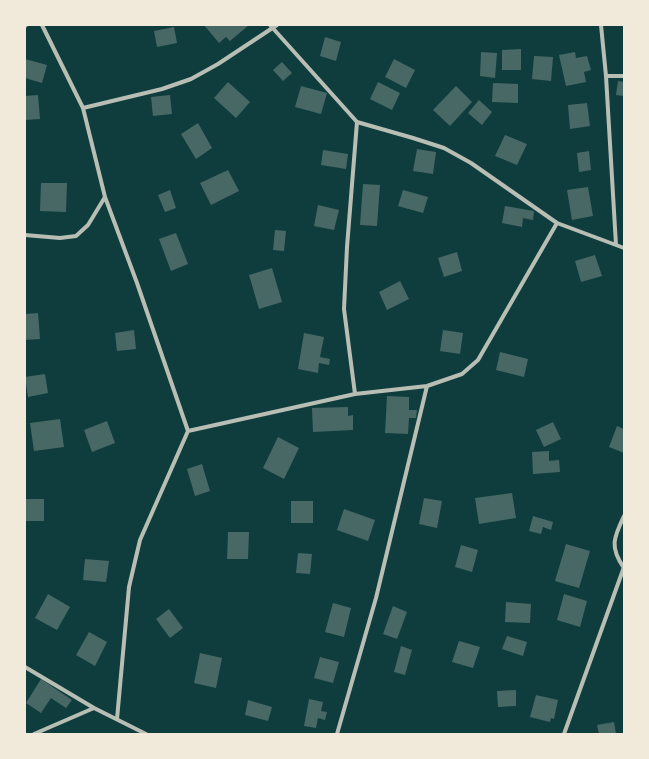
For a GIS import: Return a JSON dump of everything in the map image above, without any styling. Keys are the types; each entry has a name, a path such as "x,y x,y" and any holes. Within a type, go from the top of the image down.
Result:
{"street":[{"path":"42,25 83,108 105,197 137,283 188,431 140,540 129,587 117,720"},
{"path":"83,108 162,89 191,79 218,64 271,27 277,25"},
{"path":"600,25 606,76 616,245"},
{"path":"271,27 357,122 444,148 471,163 558,223 624,248"},
{"path":"606,76 624,76"},
{"path":"355,394 344,309 347,247 357,122"},
{"path":"25,235 60,238 76,236 88,225 105,197"},
{"path":"188,431 355,394 427,386 462,374 478,360 558,223"},
{"path":"337,734 376,598 427,386"},
{"path":"564,734 624,568 616,555 613,544 624,516"},
{"path":"25,667 94,708 146,734"},
{"path":"34,734 94,708"}],"building":[{"path":"204,25 249,25 230,41 226,37 219,43"},
{"path":"174,27 177,43 157,47 154,31"},
{"path":"325,37 341,42 336,61 320,56"},
{"path":"521,49 521,70 502,70 502,50"},
{"path":"481,52 497,53 495,78 480,76"},
{"path":"575,52 576,58 587,56 591,70 584,72 586,82 566,86 559,55"},
{"path":"534,56 553,57 551,81 532,79"},
{"path":"25,59 47,65 42,83 25,78"},
{"path":"394,59 415,70 406,88 385,77"},
{"path":"282,62 292,73 283,81 273,70"},
{"path":"618,81 624,82 624,96 616,95"},
{"path":"228,82 250,102 236,118 214,98"},
{"path":"378,82 400,93 392,110 370,99"},
{"path":"493,83 518,84 518,103 492,102"},
{"path":"301,86 327,93 321,114 295,107"},
{"path":"456,86 472,102 450,126 433,110"},
{"path":"38,95 40,119 25,120 25,96"},
{"path":"170,95 172,114 153,116 151,97"},
{"path":"479,100 492,112 482,125 468,113"},
{"path":"587,103 590,126 570,129 568,105"},
{"path":"198,123 212,148 196,159 181,134"},
{"path":"505,135 527,144 517,165 495,156"},
{"path":"417,149 436,152 433,174 413,171"},
{"path":"323,150 348,154 346,169 321,165"},
{"path":"589,151 591,170 579,172 577,153"},
{"path":"228,170 239,191 211,205 200,183"},
{"path":"41,183 67,183 66,212 40,211"},
{"path":"363,184 380,185 377,226 360,225"},
{"path":"588,187 593,216 572,220 567,190"},
{"path":"170,190 176,208 165,212 158,195"},
{"path":"403,190 428,197 423,213 398,206"},
{"path":"318,205 339,210 334,230 314,226"},
{"path":"505,206 534,211 533,220 523,218 522,227 502,223"},
{"path":"275,230 286,231 284,251 273,250"},
{"path":"176,233 188,264 171,271 159,239"},
{"path":"457,252 462,271 444,277 438,258"},
{"path":"595,255 602,276 581,282 575,261"},
{"path":"272,268 282,302 259,309 249,275"},
{"path":"400,281 409,299 387,310 379,292"},
{"path":"38,313 40,339 25,340 25,314"},
{"path":"134,330 136,349 117,351 115,333"},
{"path":"443,330 463,333 460,354 440,351"},
{"path":"304,333 324,337 320,357 330,359 329,365 319,363 318,373 298,369"},
{"path":"500,352 528,359 524,377 496,370"},
{"path":"45,374 48,393 28,397 25,377"},
{"path":"387,396 409,397 409,410 417,410 416,418 409,418 408,434 385,433"},
{"path":"348,407 348,416 353,415 353,430 313,432 312,408"},
{"path":"60,419 64,447 34,451 30,423"},
{"path":"107,421 115,443 92,452 84,430"},
{"path":"553,422 561,439 544,447 536,430"},
{"path":"617,426 624,429 624,453 609,447"},
{"path":"278,437 299,448 284,479 263,468"},
{"path":"549,451 549,461 559,460 560,472 533,474 532,452"},
{"path":"202,464 210,491 195,496 187,469"},
{"path":"512,493 516,518 479,524 475,498"},
{"path":"424,498 442,501 437,528 419,524"},
{"path":"25,499 44,499 44,521 25,521"},
{"path":"291,501 313,501 313,523 291,523"},
{"path":"344,509 375,520 368,541 337,530"},
{"path":"533,516 553,522 551,530 543,527 541,534 529,531"},
{"path":"228,532 249,532 248,559 227,559"},
{"path":"566,544 590,551 579,588 555,581"},
{"path":"461,545 478,550 472,572 455,567"},
{"path":"298,553 312,554 310,574 296,573"},
{"path":"85,559 109,561 106,582 83,580"},
{"path":"48,594 70,607 57,630 35,618"},
{"path":"564,594 587,601 580,627 557,620"},
{"path":"506,602 531,604 530,623 505,622"},
{"path":"333,603 351,608 344,637 325,632"},
{"path":"393,606 407,612 397,639 383,634"},
{"path":"169,609 183,628 170,638 156,619"},
{"path":"89,632 107,642 95,666 76,655"},
{"path":"507,636 527,642 523,656 502,649"},
{"path":"459,641 480,647 473,668 452,662"},
{"path":"401,646 412,650 405,675 394,672"},
{"path":"200,653 222,658 216,688 194,683"},
{"path":"320,657 339,662 333,683 314,678"},
{"path":"41,679 72,700 66,708 51,698 41,713 26,703"},
{"path":"516,690 516,706 498,707 497,691"},
{"path":"536,695 558,700 554,719 551,718 550,722 530,717"},
{"path":"309,699 323,702 321,711 327,712 325,720 318,718 316,728 304,726"},
{"path":"248,700 272,707 268,721 245,715"},
{"path":"614,722 616,734 599,734 597,725"}]}
